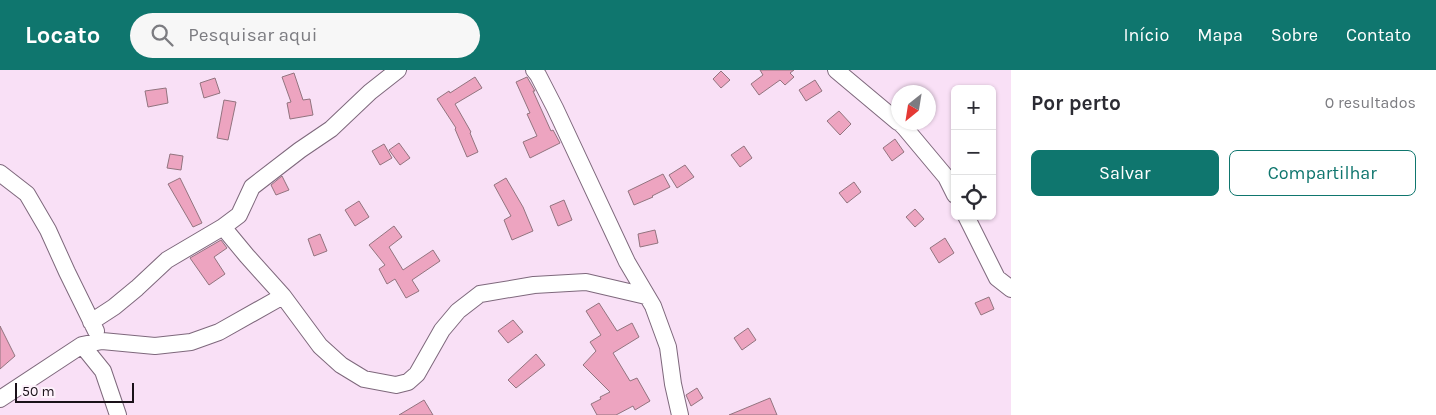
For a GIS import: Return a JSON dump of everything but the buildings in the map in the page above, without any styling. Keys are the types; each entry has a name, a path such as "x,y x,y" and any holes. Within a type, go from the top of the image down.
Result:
{"street":[{"path":"91,322 114,306 167,260 223,227 238,215 252,187 331,129 370,92 398,70"},
{"path":"534,70 555,108 627,262 652,306 668,347 673,384 680,415"},
{"path":"836,70 891,115"},
{"path":"907,130 946,178 951,187"},
{"path":"0,173 27,194 48,230 91,322 102,341"},
{"path":"968,220 997,278 1011,289"},
{"path":"223,227 283,296 320,346 341,365 364,379 396,385 408,382 417,374 442,330 458,311 480,294 534,285 586,282 646,296"},
{"path":"0,399 82,345 102,341 155,346 191,342 219,332 283,296"},
{"path":"82,345 103,371 118,415"}]}
